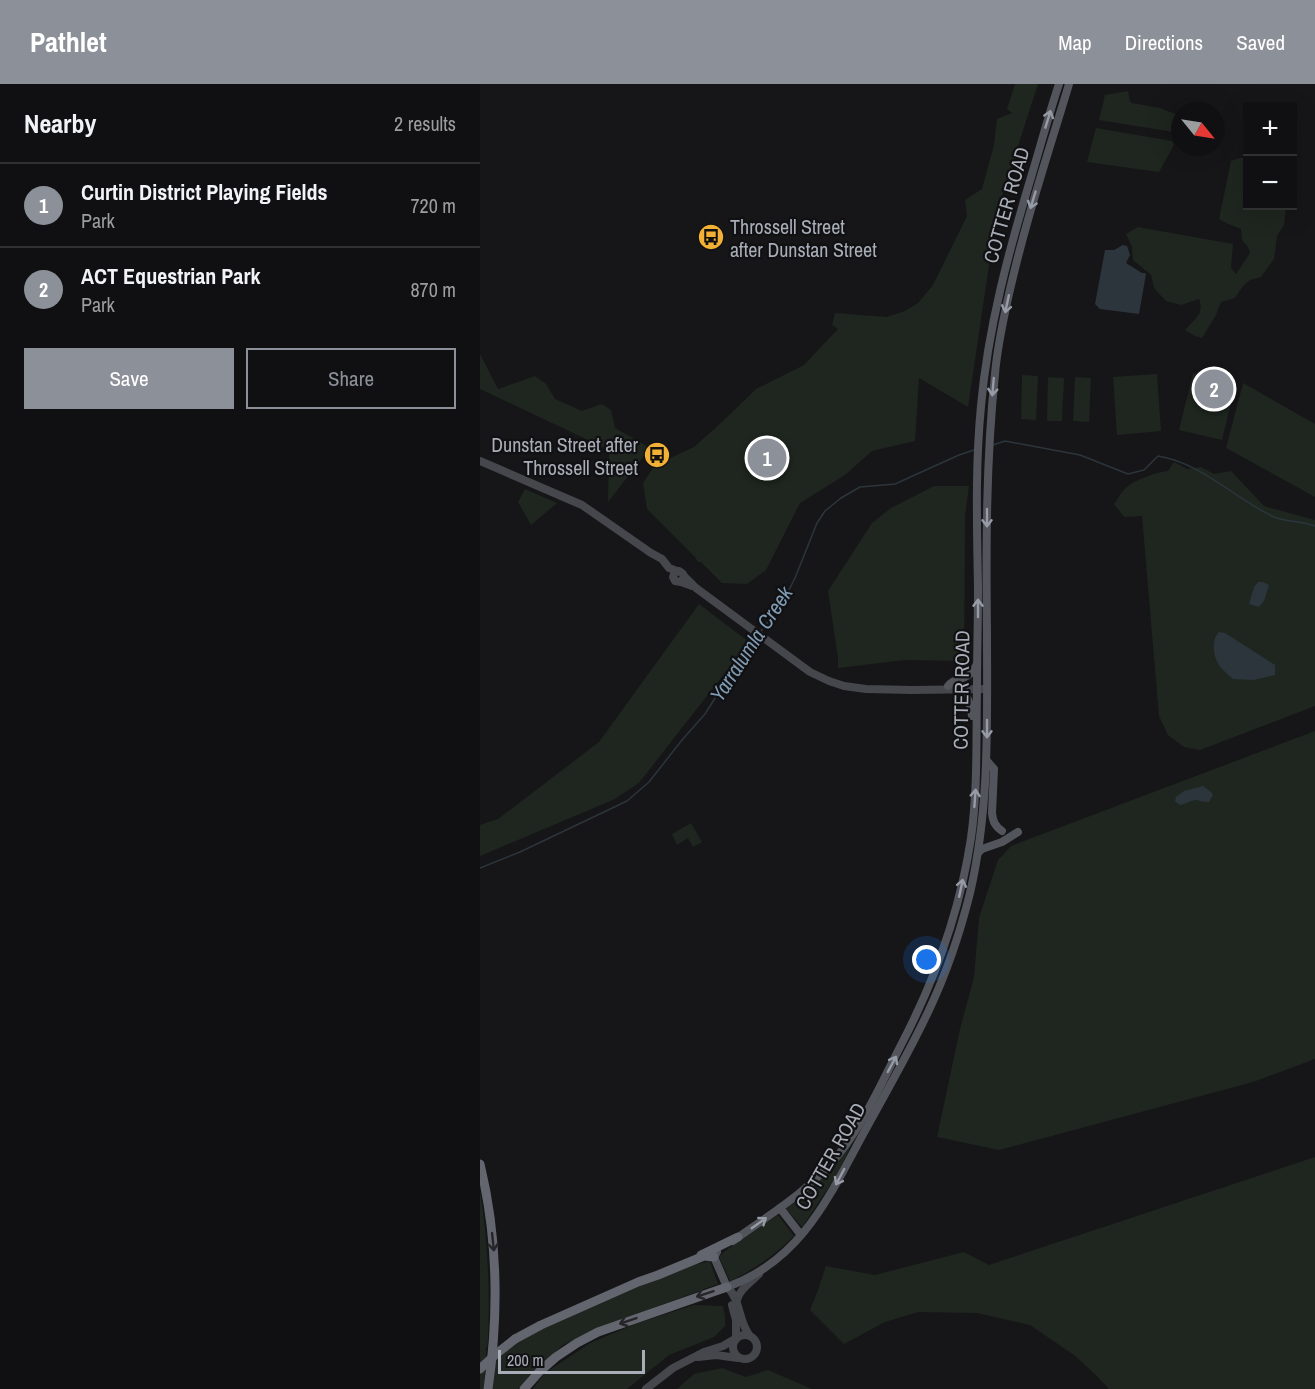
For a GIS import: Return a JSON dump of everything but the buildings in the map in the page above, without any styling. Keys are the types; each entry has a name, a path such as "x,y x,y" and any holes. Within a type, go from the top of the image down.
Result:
{"highway":[{"path":"480,1164 488,1202 496,1269 494,1344 488,1389"},
{"path":"694,1260 738,1237"},
{"path":"480,1370 496,1354 541,1325 694,1260 706,1256 714,1257"},
{"path":"524,1389 556,1357 588,1338 620,1324 727,1287"}],"main road":[{"name":"COTTER ROAD","path":"714,1257 718,1251 805,1188 841,1151 856,1130 922,1002 939,962 959,898 972,832 975,799 978,662 976,490 980,407 1002,280 1059,84"},
{"name":"COTTER ROAD","path":"727,1287 769,1265 786,1251 822,1209 928,1012 958,934 978,853 987,761 988,460 995,370 1014,270 1069,84"},
{"path":"482,461 582,506 662,559 679,577 810,672 829,681 844,686 889,690 987,686"},
{"path":"944,687 971,674 978,662"},
{"path":"944,687 962,690 977,686"},
{"path":"962,690 971,705 971,752 976,763"},
{"path":"987,761 994,769 993,820 997,828 1002,831"},
{"path":"978,853 1018,832"},
{"path":"780,1208 801,1235"},
{"path":"693,1358 716,1354 748,1359 757,1351 756,1342 743,1327 736,1304 714,1257"},
{"path":"736,1304 741,1290 769,1265"},
{"path":"727,1287 726,1293 735,1317 736,1339 733,1349 738,1358"},
{"path":"646,1389 666,1372 704,1352 723,1346 741,1335 750,1336"}],"shaded area":[{"path":"1015,84 1038,84 997,211 968,407 919,378 915,441 872,451 845,475 800,503 766,570 747,584 722,583 701,562 698,562 647,509 643,483 655,465 694,447 756,389 804,365 838,329 832,325 835,313 887,317 905,311 918,303 933,285 967,216 965,200 982,189 994,145 997,119 1012,113 1007,109"},
{"path":"1128,91 1132,103 1171,112 1171,132 1099,120 1105,95"},
{"path":"1096,128 1171,141 1171,150 1159,172 1087,162"},
{"path":"1243,158 1243,210 1286,210 1284,225 1277,236 1274,259 1261,277 1250,280 1235,298 1221,302 1202,338 1185,330 1200,313 1199,299 1181,305 1166,301 1154,288 1151,275 1133,260 1132,247 1126,234 1138,227 1233,244 1231,268 1236,274 1250,253 1242,240 1241,229 1219,219 1231,161"},
{"path":"1123,245 1127,246 1130,255 1126,263 1146,274 1139,314 1100,309 1095,304 1105,250 1114,250"},
{"path":"480,354 498,389 535,376 546,384 555,399 582,411 602,404 611,410 615,428 650,448 608,502 609,455 605,448 480,389"},
{"path":"1193,373 1236,383 1222,440 1179,430"},
{"path":"1157,374 1161,431 1117,435 1113,377"},
{"path":"1022,375 1038,376 1036,420 1021,419"},
{"path":"1048,377 1064,378 1062,421 1047,421"},
{"path":"1075,377 1091,378 1089,422 1073,421"},
{"path":"1243,383 1315,424 1315,497 1226,448"},
{"path":"1174,462 1187,469 1201,467 1214,474 1231,471 1264,506 1315,520 1315,706 1200,750 1184,747 1168,735 1159,716 1142,516 1124,517 1114,504 1123,491 1134,482 1168,471"},
{"path":"934,486 969,486 965,516 964,661 905,660 838,668 828,591 872,523 891,508"},
{"path":"525,489 557,503 531,525 518,502"},
{"path":"1258,582 1269,585 1264,601 1259,607 1249,604 1254,587"},
{"path":"699,604 749,642 639,783 615,799 480,856 480,825 498,819 599,742"},
{"path":"1219,632 1225,633 1275,665 1275,675 1254,680 1233,679 1220,667 1215,657 1214,644"},
{"path":"1315,731 1315,1059 1253,1082 999,1150 937,1137 960,1029 974,977 979,918 998,860 1011,846"},
{"path":"1203,786 1213,795 1209,802 1194,800 1180,805 1175,801 1176,797 1184,791"},
{"path":"691,823 702,842 693,847 688,838 677,845 672,834"},
{"path":"860,1127 837,1175 802,1227 786,1209 823,1177"},
{"path":"1315,1157 1315,1389 1109,1389 1074,1355 1030,1325 977,1313 918,1312 885,1322 844,1344 810,1310 826,1266 875,1275 964,1252 989,1265"},
{"path":"480,1191 487,1247 488,1284 488,1341 483,1389 480,1389"},
{"path":"778,1215 794,1236 764,1261 730,1281 719,1257"},
{"path":"710,1261 718,1284 599,1328 563,1345 518,1389 491,1389 495,1358 530,1335 605,1299 693,1265"},
{"path":"694,1305 723,1306 725,1326 714,1337 669,1355 627,1389 533,1389 544,1374 590,1343 638,1323"},
{"path":"722,1368 746,1377 768,1370 812,1389 677,1389 694,1374"}],"waterway":[{"name":"Yarralumla Creek","path":"993,445 1005,441 1080,455 1128,474 1144,470 1158,456 1174,460 1204,474 1274,517 1315,526"},
{"name":"Yarralumla Creek","path":"761,631 784,600 817,523 825,511 860,487 895,484 974,450"},
{"name":"Yarralumla Creek","path":"480,868 520,852 627,801 649,782 705,714 756,637"}],"place":[{"name":"Throssell Street after Dunstan Street","path":"711,237"},
{"name":"ACT Equestrian Park","path":"1214,389"},
{"name":"Dunstan Street after Throssell Street","path":"657,455"},
{"name":"Curtin District Playing Fields","path":"767,458"}]}
